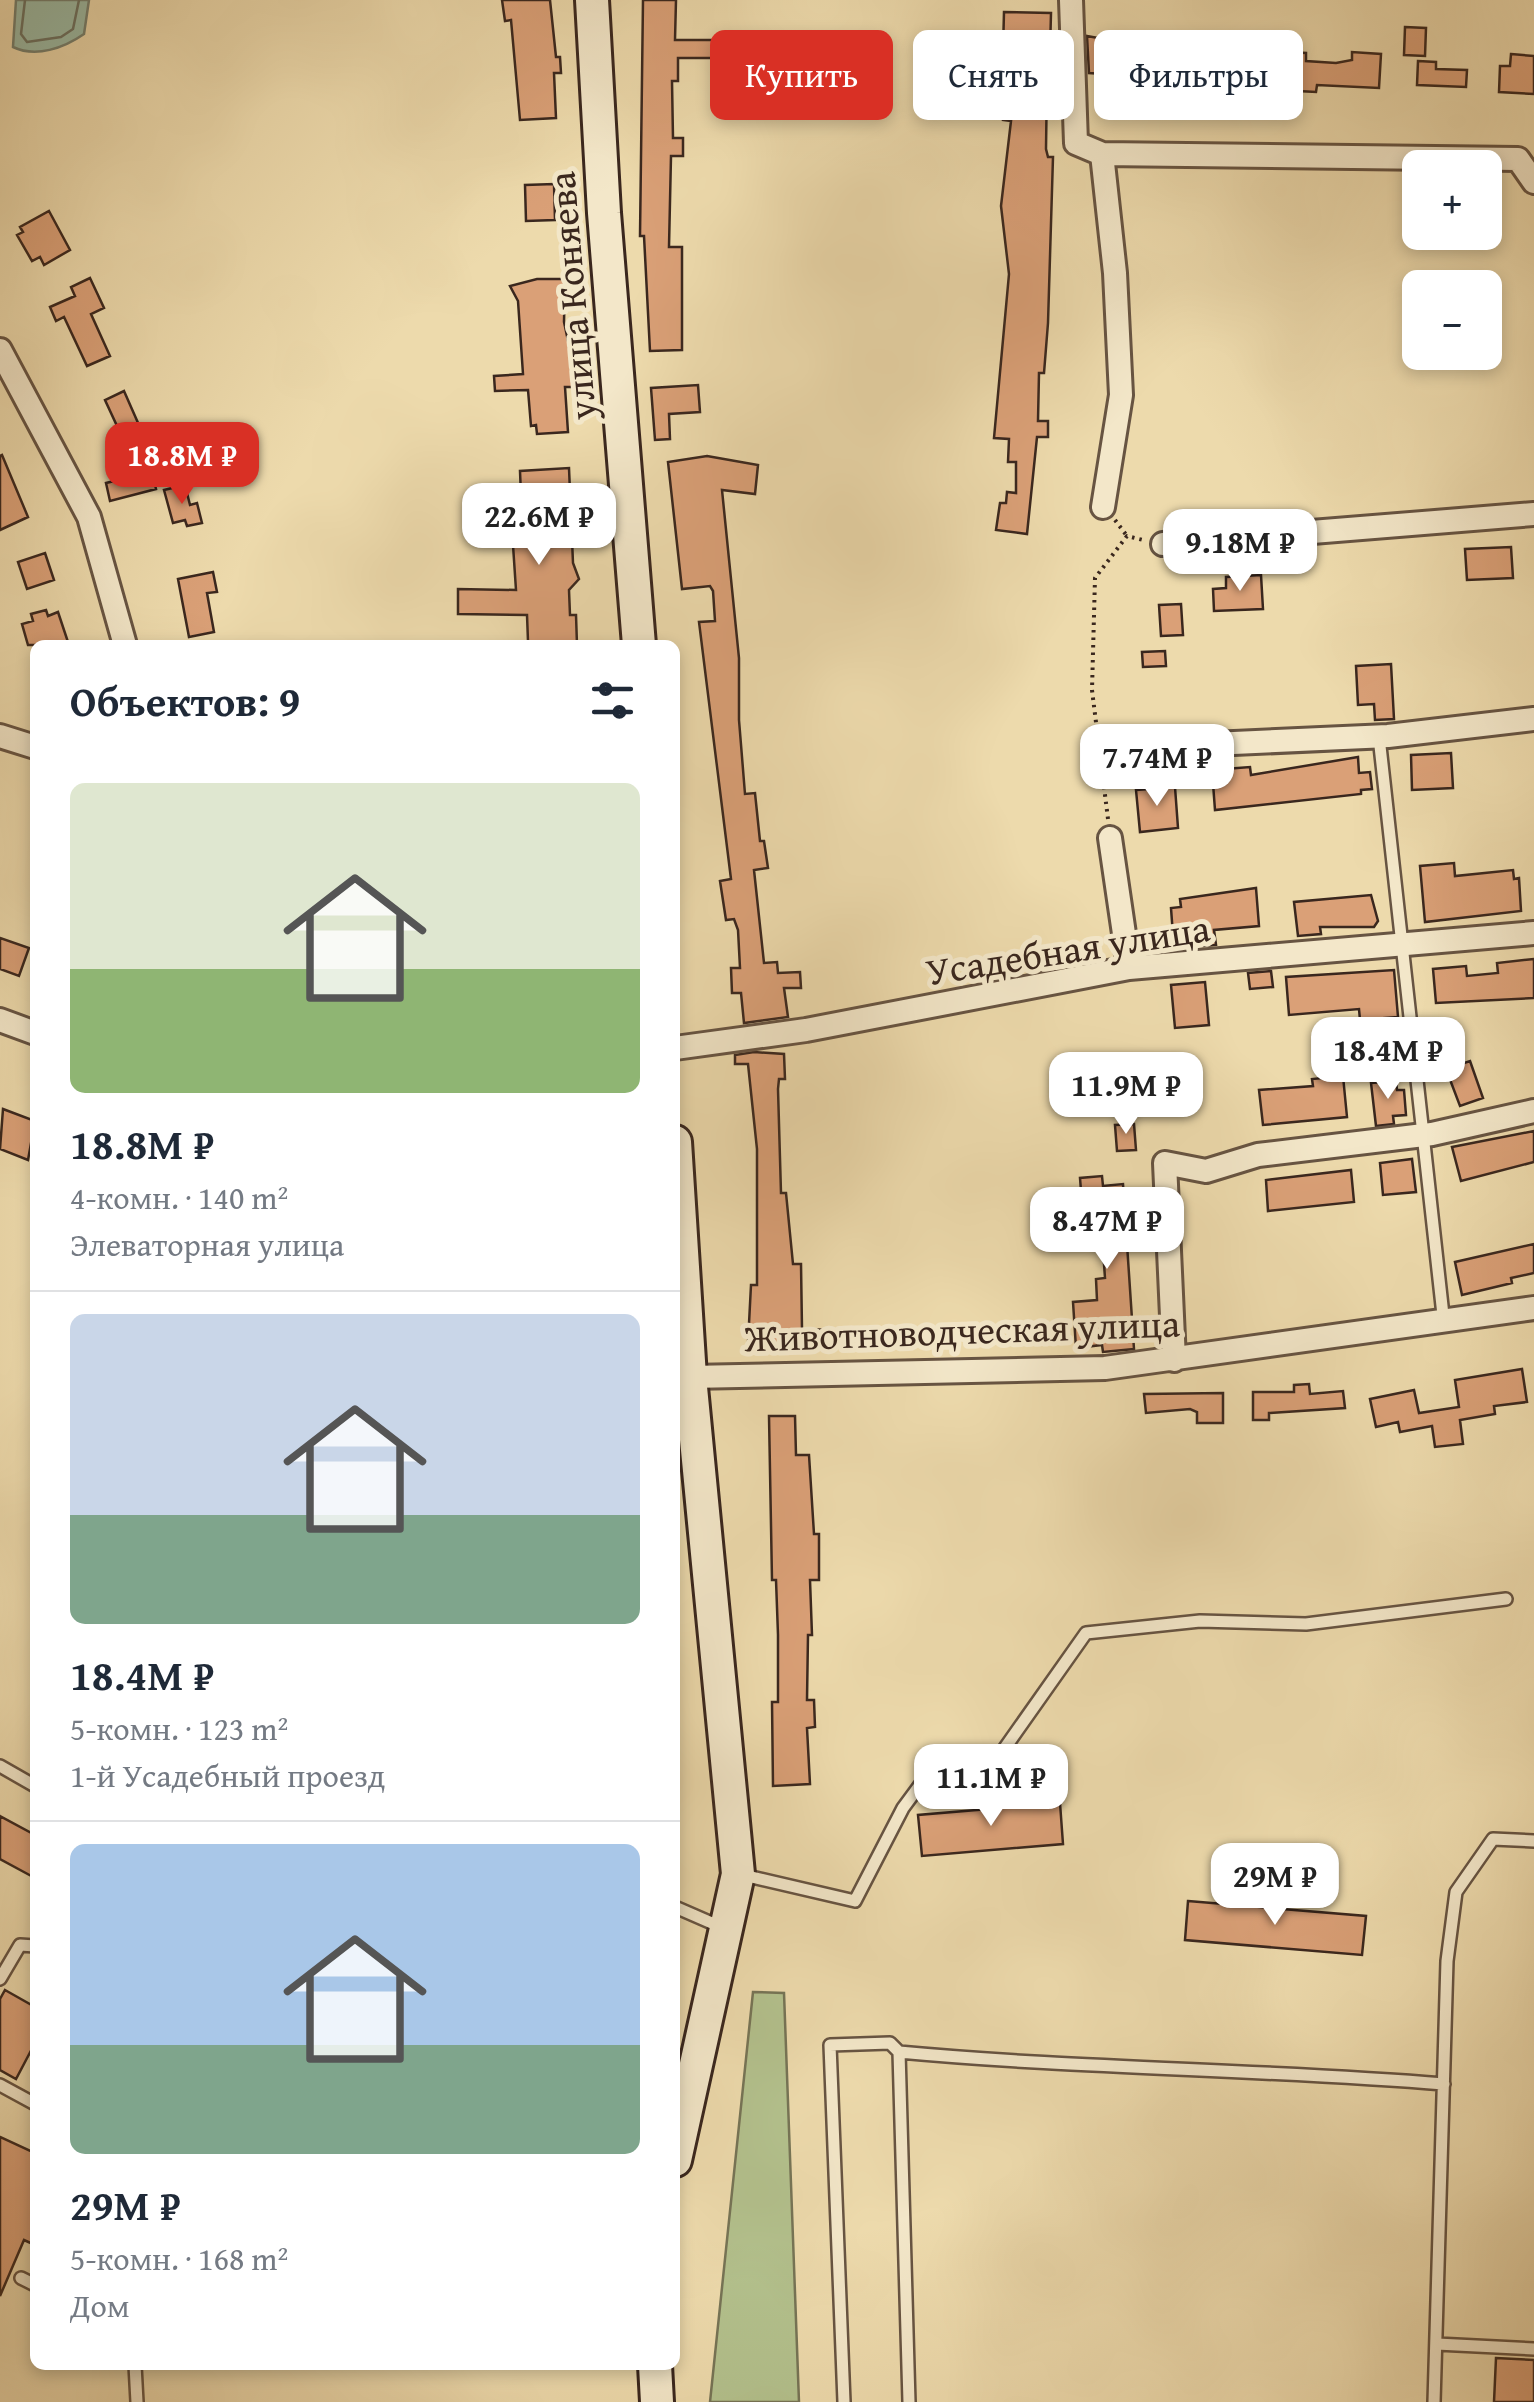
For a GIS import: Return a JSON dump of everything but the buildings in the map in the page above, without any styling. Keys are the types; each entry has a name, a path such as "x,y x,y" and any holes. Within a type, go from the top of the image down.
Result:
{"street":[{"name":"улица Коняева","path":"592,0 604,213 639,640"},
{"path":"1071,0 1076,143 1102,154 1518,159 1534,182"},
{"path":"1102,154 1115,274 1121,395 1104,506"},
{"path":"0,350 90,517 123,640"},
{"path":"1163,544 1534,514"},
{"path":"1190,745 1380,736 1534,719"},
{"path":"0,736 30,745"},
{"path":"1110,838 1129,968"},
{"name":"Усадебная улица","path":"680,1047 806,1030 1129,968 1534,932"},
{"path":"0,1020 30,1031"},
{"path":"1174,1360 1165,1163 1206,1171 1258,1155 1422,1136 1534,1111"},
{"path":"680,1220 690,1377 738,1874 729,1931 680,2139"},
{"name":"Животноводческая улица","path":"690,1377 1105,1368 1444,1324 1534,1308"},
{"path":"655,2370 657,2402"}],"lane":[{"path":"1380,736 1444,1324"},
{"path":"738,1874 855,1901 902,1808 920,1785 983,1780 1086,1633 1200,1621 1306,1624 1506,1599"},
{"path":"0,1766 30,1783"},
{"path":"1434,2402 1448,1961 1456,1892 1493,1839 1534,1841"},
{"path":"680,1909 729,1931"},
{"path":"0,1979 20,1945 30,1946"},
{"path":"844,2402 830,2045 890,2043 900,2052 1131,2068 1264,2069 1444,2084"},
{"path":"900,2052 909,2402"},
{"path":"0,2084 30,2101"},
{"path":"21,2278 30,2282"},
{"path":"1437,2344 1534,2349"},
{"path":"135,2370 137,2402"}],"path":[{"path":"1110,838 1092,690 1095,578 1127,536 1163,544"}],"green space":[{"path":"753,1992 784,1993 799,2402 710,2402"}],"water":[{"path":"16,0 89,0 84,34 50,50 31,52 13,47"}]}
